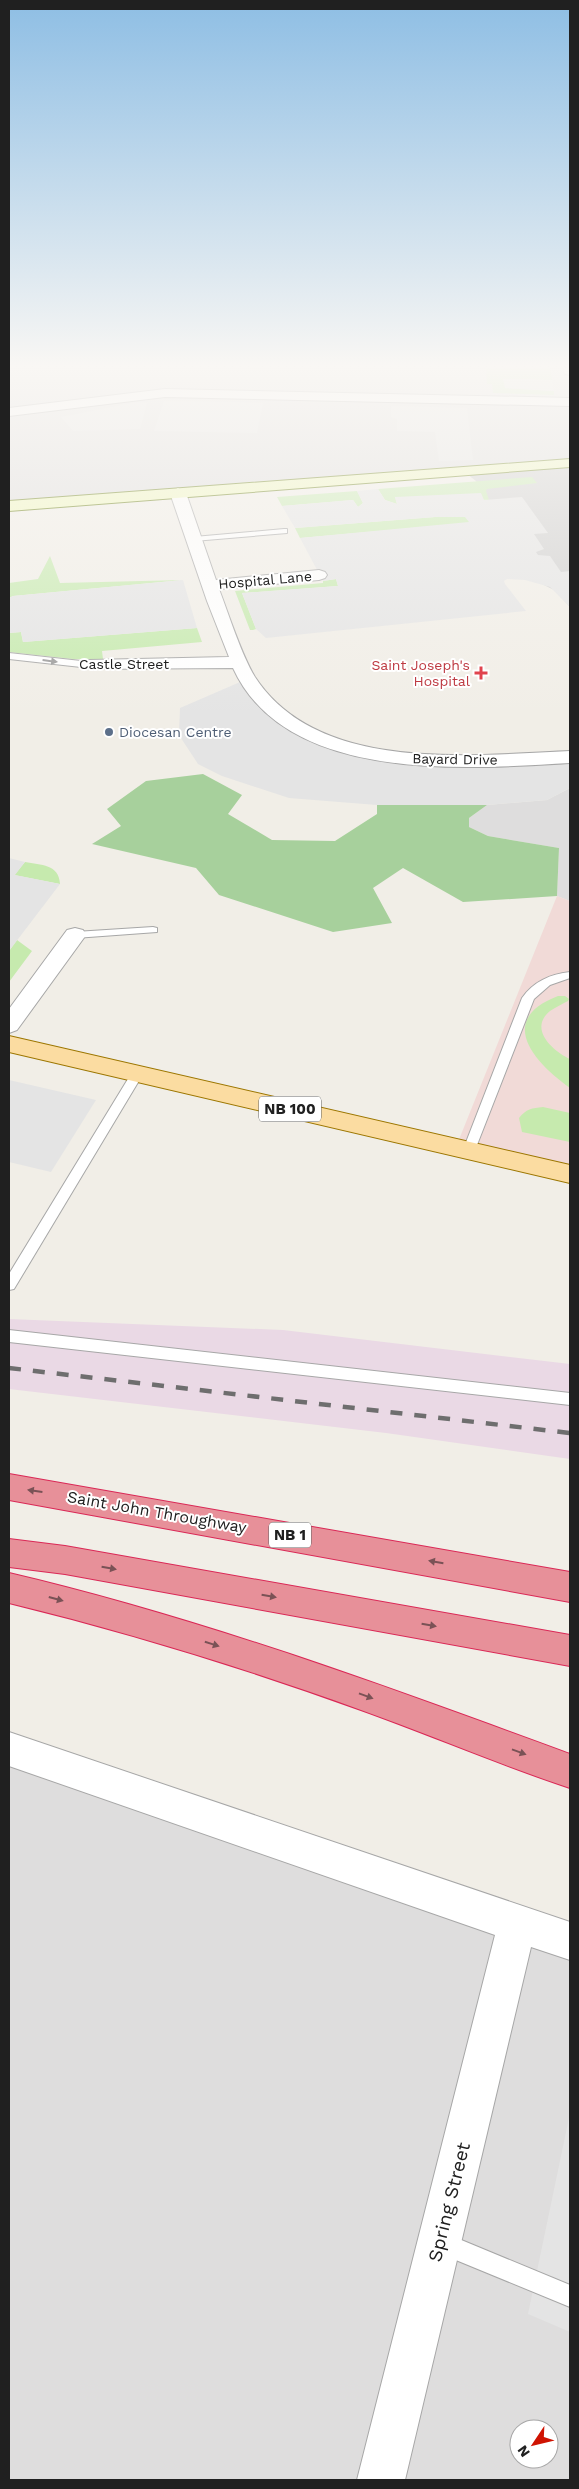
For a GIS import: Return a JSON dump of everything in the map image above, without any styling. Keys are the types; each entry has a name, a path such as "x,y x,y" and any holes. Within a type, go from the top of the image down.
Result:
{"highway":[{"name":"Saint John Throughway","path":"9,1487 63,1495 570,1587"},
{"path":"9,1553 65,1560 570,1651"},
{"path":"466,1567 570,1580"},
{"path":"9,1588 148,1624 298,1671 570,1771"}],"main road":[{"name":"NB 100","path":"9,1044 570,1174"}],"street":[{"path":"9,506 294,484"},
{"name":"Bayard Drive","path":"178,493 210,585 248,679 266,702 288,720 323,739 373,753 423,761 468,762 570,757"},
{"name":"Hospital Lane","path":"210,585 319,575"},
{"name":"Castle Street","path":"90,666 237,655"},
{"path":"9,1025 75,935"},
{"path":"9,1749 570,1941"},
{"name":"Spring Street","path":"381,2480 517,1924"}],"lane":[{"path":"194,540 284,531"},
{"name":"Castle Street","path":"9,656 90,666"},
{"path":"75,935 153,930"},
{"path":"469,1150 528,998 533,990 547,981 570,975"},
{"path":"9,1285 137,1074"},
{"path":"9,1336 570,1400"},
{"path":"440,2242 570,2296"}],"shaded area":[{"path":"9,484 294,484 9,506"},
{"path":"478,484 570,484 570,607 554,590 542,584"},
{"path":"378,489 385,500 397,504 395,497 481,493 484,500 522,497 548,533 534,534 544,549 536,552 538,555 550,556 561,572 570,571 570,607 550,587 525,580 507,579 504,581 505,584 526,611 266,638 256,629 242,593 338,586 336,579 323,581 300,538 469,522 465,517 435,517 295,528 282,506 353,500 358,507 363,503 357,491"},
{"path":"183,580 197,628 23,642 21,632 9,633 9,598 13,596"},
{"path":"247,679 266,702 323,739 423,761 570,757 570,788 547,800 487,805 377,805 289,798 222,776 198,764 179,735 180,708"},
{"path":"570,788 570,901 557,896 559,848 488,836 469,827 469,818 487,805 547,800"},
{"path":"9,858 25,862 15,875 60,884 9,951"},
{"path":"557,896 570,901 570,1174 456,1147"},
{"path":"9,1080 96,1100 51,1172 9,1162"},
{"path":"9,1319 283,1330 570,1364 570,1459 386,1433 9,1389"},
{"path":"9,1758 570,1941 570,2480 9,2480"},
{"path":"570,2113 570,2332 528,2314"}],"green space":[{"path":"440,484 527,484 487,489 489,500 395,497 397,504 385,500 378,489"},
{"path":"357,491 363,503 358,507 353,500 282,506 277,497"},
{"path":"435,517 466,517 470,523 300,538 295,528"},
{"path":"50,556 60,583 183,580 13,596 9,598 9,583 38,579"},
{"path":"336,579 338,586 242,593 256,629 253,630 250,630 235,591 323,583 323,581"},
{"path":"197,628 202,642 102,651 103,659 73,659 9,652 9,633 21,632 23,642"},
{"path":"203,774 242,795 228,814 272,840 335,841 377,814 377,805 487,805 469,818 469,827 488,836 559,848 557,896 463,902 403,868 373,888 392,923 333,932 219,895 196,868 92,844 121,826 107,809 146,781"},
{"path":"25,862 53,869 59,877 60,884 14,875"},
{"path":"17,940 32,951 9,982 9,951"},
{"path":"558,996 565,996 569,999 550,1011 541,1025 545,1039 550,1045 570,1059 570,1088 544,1066 534,1054 527,1042 525,1029 528,1017 539,1006"},
{"path":"543,1107 570,1113 570,1142 522,1132 519,1118 530,1110"}],"railway":[{"path":"9,1368 570,1433"}],"place":[{"name":"Saint Joseph's Hospital","path":"481,673"},
{"name":"Diocesan Centre","path":"109,732"}]}
